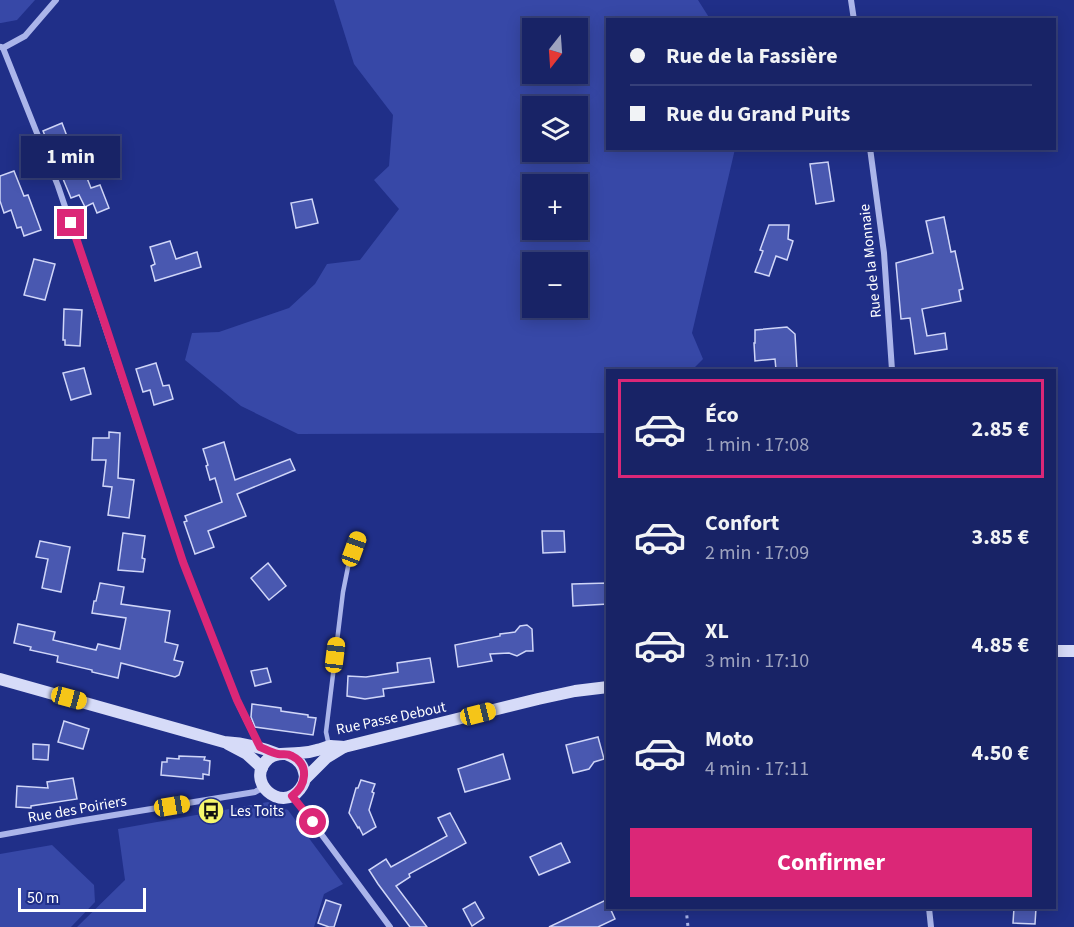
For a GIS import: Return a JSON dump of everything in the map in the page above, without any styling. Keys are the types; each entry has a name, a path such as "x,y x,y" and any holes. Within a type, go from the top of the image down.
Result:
{"main road":[{"path":"1056,651 1074,651"},
{"path":"0,679 224,742 247,754 262,768"},
{"name":"Rue Passe Debout","path":"282,754 316,751 329,746 344,747 538,699 606,687"},
{"path":"224,742 242,743 292,756 298,760 305,779"},
{"path":"282,754 272,756 266,761 260,775 264,787 271,795 285,798 298,792 305,779 326,758 344,747"}],"street":[{"path":"56,0 25,36 2,48 58,186 183,562 237,700 260,747"},
{"path":"851,0 854,18"},
{"name":"Rue de la Monnaie","path":"870,150 884,253 892,369"},
{"name":"Rue des Poiriers","path":"0,835 255,792 264,787"},
{"path":"292,796 390,927"},
{"path":"929,909 931,927"}],"lane":[{"path":"329,746 326,725 343,592 359,536"}],"path":[{"path":"686,909 688,927"}],"shaded area":[{"path":"0,0 35,0 17,20 0,23"},
{"path":"334,0 698,0 709,18 606,18 606,150 735,150 692,333 703,359 693,369 606,369 606,433 298,434 241,406 185,360 192,333 219,332 289,308 315,284 327,264 360,260 399,209 374,180 389,166 393,115 354,64"},
{"path":"268,802 288,810 343,884 324,894 314,927 77,927 125,880 118,829"},
{"path":"52,845 94,885 95,902 71,927 0,927 0,854"}],"building":[{"path":"62,123 68,139 71,138 91,188 100,185 109,208 97,213 93,203 85,207 79,195 71,198 43,131"},
{"path":"828,162 834,201 816,204 810,164"},
{"path":"14,171 24,196 28,195 41,230 24,236 21,227 17,228 11,210 4,213 0,201 0,176"},
{"path":"312,199 318,223 296,228 291,203"},
{"path":"944,217 951,252 955,251 963,289 959,290 961,301 922,309 927,336 945,333 947,349 915,354 910,318 901,319 896,263 933,253 926,221"},
{"path":"769,225 789,225 788,239 793,241 787,260 776,256 769,276 755,272"},
{"path":"170,241 176,259 197,252 201,267 155,281 151,266 155,264 150,247"},
{"path":"34,259 55,264 45,300 24,295"},
{"path":"64,309 82,310 80,346 65,345 65,340 63,340"},
{"path":"787,327 795,334 797,369 776,369 775,359 755,361 755,330"},
{"path":"156,363 163,386 169,385 173,399 154,405 150,390 143,392 136,369"},
{"path":"84,368 91,394 71,400 63,373"},
{"path":"109,432 120,433 118,478 134,480 129,518 108,515 112,487 103,486 106,460 92,460 93,438 109,438"},
{"path":"224,442 235,480 290,459 295,470 237,494 246,516 208,531 214,547 195,554 184,522 187,521 185,516 222,502 215,478 210,480 203,449"},
{"path":"542,531 564,531 565,552 543,553"},
{"path":"123,533 145,536 143,572 118,570"},
{"path":"40,541 70,547 61,592 42,588 48,559 36,557"},
{"path":"268,563 286,586 269,600 251,578"},
{"path":"100,583 124,587 121,604 170,611 165,642 178,645 174,660 183,662 179,675 175,677 121,663 118,678 57,662 58,656 30,650 31,647 14,643 18,624 55,632 53,640 96,650 98,644 120,649 126,618 92,613"},
{"path":"606,583 606,604 573,606 572,584"},
{"path":"527,625 532,629 533,651 526,651 517,656 509,653 490,654 492,661 458,667 455,645 515,632 520,626"},
{"path":"430,658 434,682 383,689 384,696 365,699 347,696 348,676 366,677 398,672 397,663"},
{"path":"267,668 271,682 255,686 251,671"},
{"path":"252,704 281,708 281,711 316,718 313,735 255,727 251,717"},
{"path":"64,721 89,729 83,749 58,742"},
{"path":"598,737 604,759 594,762 589,769 573,773 566,745"},
{"path":"33,744 49,745 48,760 33,759"},
{"path":"503,754 510,779 465,792 458,769"},
{"path":"179,756 205,757 204,760 210,761 209,775 203,774 203,779 161,775 162,762 167,762 167,758 179,759"},
{"path":"73,778 77,799 31,806 31,808 16,807 17,786 48,788 47,782"},
{"path":"361,780 375,784 369,810 376,827 363,835 349,813 356,788"},
{"path":"450,813 466,843 409,874 410,877 396,886 427,927 410,927 369,870 386,859 391,867 447,836 438,818"},
{"path":"561,843 570,862 539,875 530,857"},
{"path":"326,900 341,905 334,927 318,923"},
{"path":"606,900 606,909 610,909 615,919 598,927 549,927"},
{"path":"475,902 484,918 472,926 463,909"},
{"path":"1014,909 1036,909 1035,924 1013,923"}],"place":[{"name":"Les Toits","path":"211,811"}],"route":[{"path":"71,223 201,611 237,700 260,747 278,754 292,756 302,766 305,779 298,792 292,796 313,822"}]}
